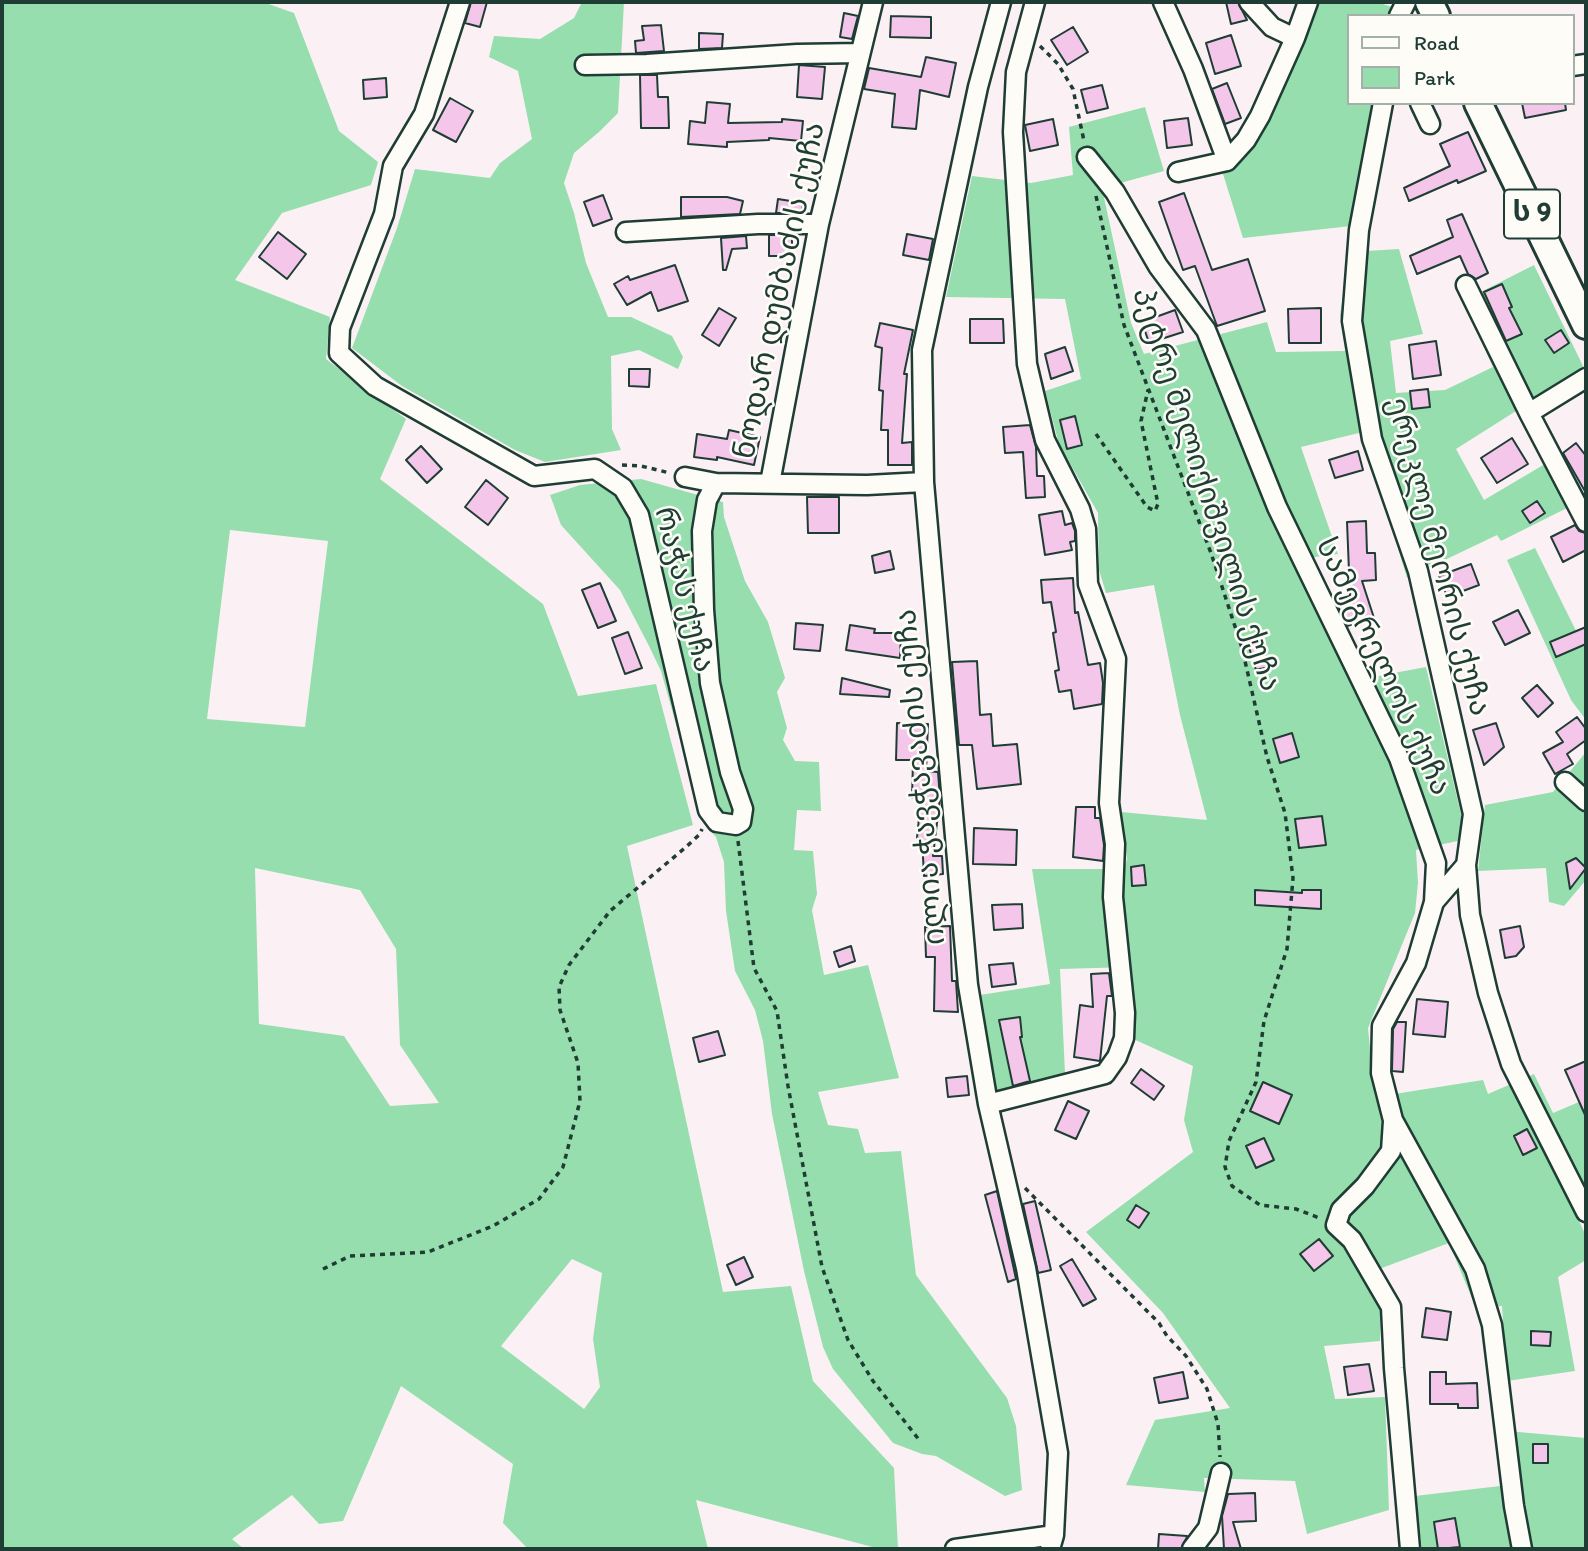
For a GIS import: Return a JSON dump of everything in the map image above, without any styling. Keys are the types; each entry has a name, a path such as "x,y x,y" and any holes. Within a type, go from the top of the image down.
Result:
{"highway":[{"name":"ს 9","path":"1479,105 1586,325"}],"street":[{"path":"460,2 424,114 393,166 384,214 340,328 339,353 375,386 534,476 595,469"},
{"name":"ნოდარ დუმბაძის ქუჩა","path":"873,2 819,224 770,483 867,485 924,482"},
{"name":"ილია ჭავჭავაძის ქუჩა","path":"1001,2 978,87 922,350 924,482 968,985 988,1104 1026,1268 1058,1453 1054,1545"},
{"path":"988,1104 1105,1074 1117,1057 1124,1038 1125,1013 1113,897 1115,844 1108,803 1116,659 1088,584 1086,529 1080,509 1045,440 1027,364 1013,132 1016,72 1035,2"},
{"path":"1163,2 1193,69 1227,161"},
{"path":"1249,2 1272,27 1295,38"},
{"path":"1178,172 1227,161 1246,140 1260,116 1308,2"},
{"path":"585,65 860,53"},
{"name":"ერეკლე მეორის ქუჩა","path":"1383,105 1359,230 1353,321 1372,439 1418,571 1473,814 1466,865 1470,915 1488,993 1511,1064 1586,1212"},
{"path":"1421,105 1430,124"},
{"name":"სამეგრელოს ქუჩა","path":"1087,157 1115,192 1158,266 1206,330 1277,507 1399,758 1436,863 1434,902 1416,963 1382,1026 1381,1073 1393,1120 1479,1280 1492,1325 1514,1506 1522,1549"},
{"path":"626,232 758,223 819,224"},
{"path":"1466,285 1586,522"},
{"path":"1529,413 1586,379"},
{"name":"რაჭას ქუჩა","path":"595,469 623,488 639,515 708,810"},
{"path":"685,477 716,483 770,483"},
{"name":"რაჭას ქუჩა","path":"716,483 707,500 702,531 704,610 710,683 730,772 743,809 741,822 736,825"},
{"path":"1565,782 1586,801"},
{"path":"708,810 717,822 736,825"},
{"path":"1434,902 1466,865"},
{"path":"1393,1120 1391,1151 1365,1186 1341,1210 1336,1225 1352,1240 1391,1307 1410,1549"},
{"path":"1192,1549 1208,1528 1220,1474"},
{"path":"955,1549 1054,1545"}],"path":[{"path":"1024,41 1039,45 1058,64 1073,89 1087,157"},
{"name":"პეტრე მელიქიშვილის ქუჩა","path":"1096,196 1124,325 1211,553 1242,648 1267,757 1285,813 1293,878 1287,949 1264,1021 1256,1082 1229,1142 1225,1167 1232,1186 1260,1205 1296,1209 1336,1225"},
{"path":"1096,434 1147,507 1155,511 1158,504 1141,421 1148,388"},
{"path":"595,469 616,465 640,466 685,477"},
{"path":"323,1269 350,1256 428,1252 493,1226 539,1199 564,1167 580,1101 578,1063 561,1010 559,987 569,965 610,911 700,834 708,810"},
{"path":"736,825 754,968 777,1011 788,1086 822,1267 848,1340 873,1381 920,1441"},
{"path":"1005,1178 1026,1189 1159,1323 1186,1356 1207,1389 1218,1424 1220,1474"}],"green space":[{"path":"2,2 263,2 294,13 339,131 378,162 371,185 282,213 235,280 330,317 326,359 406,419 380,479 543,604 578,696 656,684 693,825 627,846 723,1292 791,1286 813,1381 894,1468 898,1549 880,1549 696,1500 708,1549 528,1549 503,1523 513,1464 401,1386 343,1521 319,1524 292,1495 232,1539 244,1549 2,1549","holes":["230,530 328,541 305,727 207,719","255,868 360,890 396,949 400,1045 439,1103 390,1106 344,1036 259,1024","572,1259 602,1273 593,1339 600,1387 584,1409 501,1346"]},
{"path":"582,2 624,2 618,113 574,153 564,183 586,263 608,317 631,317 672,336 683,357 678,369 639,350 611,356 612,429 621,450 545,462 515,450 402,386 352,348 397,228 415,169 490,178 500,163 532,139 518,71 489,57 494,36 540,39 574,18"},
{"path":"1317,2 1377,2 1392,7 1390,14 1346,14 1346,105 1374,105 1351,226 1243,238 1223,174 1266,127 1298,56"},
{"path":"1145,107 1164,171 1102,188 1131,323 1144,354 1267,322 1276,352 1345,351 1340,315 1350,252 1399,249 1423,334 1390,341 1396,393 1445,390 1493,367 1463,301 1534,265 1584,368 1456,449 1484,500 1545,464 1567,508 1501,541 1497,535 1407,578 1363,432 1301,447 1338,554 1292,560 1351,681 1426,667 1461,814 1462,840 1416,850 1418,883 1415,913 1368,1028 1375,1097 1483,1080 1488,1094 1534,1074 1553,1113 1586,1099 1586,1217 1579,1221 1586,1236 1586,1260 1558,1277 1575,1371 1507,1381 1502,1306 1476,1308 1449,1243 1363,1275 1381,1306 1380,1341 1324,1346 1335,1399 1385,1397 1389,1510 1307,1534 1295,1481 1204,1478 1205,1492 1126,1485 1155,1420 1230,1408 1163,1313 1086,1232 1193,1152 1184,1120 1193,1066 1131,1038 1131,967 1060,969 1065,1073 997,1094 980,995 1050,984 1032,869 1124,869 1127,859 1121,812 1207,820 1180,715 1154,585 1106,593 1099,570 1098,513 1059,444 1045,391 1081,379 1065,299 946,297 972,176 1031,183 1073,175 1069,127"},
{"path":"641,479 723,502 724,517 745,581 768,622 785,678 777,692 787,728 783,740 795,761 819,762 821,811 797,810 794,850 813,851 817,894 812,910 824,975 868,965 899,1078 818,1092 828,1125 858,1129 865,1153 901,1151 916,1275 1007,1398 1016,1426 1022,1490 1005,1496 936,1456 922,1454 893,1443 833,1369 823,1347 804,1271 772,1114 763,1041 755,1010 735,971 726,911 724,862 716,837 704,824 661,671 649,646 620,590 561,525 550,495 580,485"},
{"path":"1535,548 1586,651 1586,720 1571,700 1507,560"},
{"path":"1586,752 1586,880 1564,906 1549,902 1546,868 1478,871 1485,805 1553,792"},
{"path":"1496,1430 1586,1438 1586,1549 1422,1549 1415,1496 1500,1486"}],"building":[{"path":"471,2 487,2 480,27 465,23"},
{"path":"1226,2 1238,2 1247,20 1231,24"},
{"path":"844,13 858,16 852,39 840,37"},
{"path":"891,16 931,17 931,38 890,37"},
{"path":"661,25 664,51 636,53 635,41 644,40 642,26"},
{"path":"1073,27 1088,52 1067,65 1051,40"},
{"path":"699,33 723,34 722,48 699,49"},
{"path":"1231,35 1241,66 1215,74 1206,43"},
{"path":"926,57 956,63 949,97 920,90 916,129 892,127 895,94 864,89 869,68 921,77"},
{"path":"799,65 825,67 822,99 797,97"},
{"path":"640,75 657,75 658,97 668,97 669,128 641,128"},
{"path":"386,78 387,97 364,99 363,80"},
{"path":"1227,83 1241,118 1225,124 1212,89"},
{"path":"1102,85 1108,108 1087,113 1081,90"},
{"path":"450,98 473,111 456,142 433,130"},
{"path":"707,102 730,104 728,123 782,122 782,119 803,121 801,141 769,138 727,142 727,147 688,144 690,121 705,123"},
{"path":"1522,105 1565,105 1566,110 1525,118"},
{"path":"1188,118 1192,145 1167,148 1164,121"},
{"path":"1053,119 1058,145 1030,151 1025,125"},
{"path":"1468,132 1486,171 1458,183 1457,180 1409,201 1404,188 1450,166 1440,144"},
{"path":"1184,193 1212,270 1248,259 1265,311 1217,326 1195,266 1183,270 1159,202"},
{"path":"603,195 612,219 593,226 584,202"},
{"path":"681,197 727,197 743,201 740,214 681,217"},
{"path":"778,199 803,203 802,213 776,213"},
{"path":"1462,214 1488,273 1476,279 1468,274 1460,256 1417,274 1410,256 1453,237 1447,220"},
{"path":"278,232 306,254 287,279 259,257"},
{"path":"907,234 933,239 929,260 903,255"},
{"path":"769,235 792,235 792,256 769,256"},
{"path":"746,236 747,248 732,249 726,270 723,270 721,238"},
{"path":"675,265 688,301 658,311 651,292 627,305 614,284 628,276 630,280"},
{"path":"1502,284 1512,307 1509,308 1522,334 1506,341 1484,292"},
{"path":"719,308 736,318 719,346 702,335"},
{"path":"1321,308 1321,343 1289,343 1288,309"},
{"path":"1175,310 1183,332 1149,343 1142,322"},
{"path":"970,319 1003,319 1004,343 970,343"},
{"path":"880,323 913,330 904,374 907,374 902,443 912,442 912,465 888,465 888,430 881,430 883,391 879,390 882,348 875,346"},
{"path":"1561,330 1569,343 1554,353 1545,340"},
{"path":"1436,341 1441,375 1413,379 1409,345"},
{"path":"1065,347 1073,371 1051,379 1045,354"},
{"path":"629,369 650,369 649,387 629,386"},
{"path":"1428,389 1430,407 1412,409 1410,391"},
{"path":"1075,416 1082,445 1067,449 1060,420"},
{"path":"1030,425 1036,447 1037,476 1044,476 1045,497 1026,498 1023,452 1005,453 1003,427"},
{"path":"729,430 760,437 754,465 717,457 717,460 694,457 697,434 727,439"},
{"path":"1512,438 1528,464 1497,483 1481,458"},
{"path":"1576,443 1586,456 1586,493 1563,453"},
{"path":"421,446 442,469 427,483 406,460"},
{"path":"1358,451 1363,470 1335,478 1329,460"},
{"path":"486,480 508,498 488,525 465,507"},
{"path":"807,497 839,497 839,533 808,533"},
{"path":"1537,501 1545,513 1530,523 1522,511"},
{"path":"1062,511 1065,525 1072,523 1075,531 1075,541 1070,542 1072,550 1045,555 1039,515"},
{"path":"1366,521 1367,553 1375,553 1376,580 1362,581 1374,618 1347,626 1335,600 1350,596 1347,522"},
{"path":"1575,525 1579,531 1586,533 1586,550 1563,562 1551,537"},
{"path":"890,551 894,569 875,573 872,556"},
{"path":"1471,564 1479,585 1447,597 1439,576"},
{"path":"1073,578 1075,613 1078,612 1088,665 1100,663 1103,683 1102,704 1074,709 1071,690 1059,692 1055,671 1059,670 1053,633 1056,632 1051,602 1043,603 1041,580"},
{"path":"600,583 616,621 598,628 582,590"},
{"path":"1518,610 1530,633 1505,645 1493,622"},
{"path":"796,623 823,625 820,651 794,649"},
{"path":"850,625 875,629 874,633 901,633 900,658 846,650"},
{"path":"1586,627 1586,644 1556,657 1550,642"},
{"path":"628,632 642,668 625,674 612,638"},
{"path":"1261,640 1269,667 1256,670 1248,644"},
{"path":"977,661 980,715 991,714 993,746 1017,744 1021,784 977,789 972,745 959,745 952,662"},
{"path":"842,678 890,690 889,697 840,694"},
{"path":"1537,685 1553,703 1538,717 1522,698"},
{"path":"1577,717 1586,729 1586,740 1567,754 1573,764 1555,774 1543,753 1563,742 1556,732"},
{"path":"897,723 928,724 926,771 938,772 940,798 933,856 942,856 943,874 924,876 922,838 917,838 921,798 912,798 913,760 896,760"},
{"path":"1496,723 1504,747 1484,765 1473,730"},
{"path":"1292,733 1299,757 1280,763 1273,739"},
{"path":"1076,807 1095,807 1095,818 1100,818 1104,845 1103,861 1073,857"},
{"path":"1322,816 1326,845 1299,848 1295,819"},
{"path":"974,828 1017,830 1016,865 973,864"},
{"path":"1576,858 1586,868 1570,889 1566,863"},
{"path":"1144,865 1146,885 1132,886 1131,867"},
{"path":"1255,890 1302,893 1302,890 1321,890 1321,909 1255,905"},
{"path":"1022,904 1023,928 994,930 992,905"},
{"path":"950,926 952,981 956,981 958,1012 934,1011 935,957 926,957 925,927"},
{"path":"1520,926 1524,947 1516,956 1505,958 1500,930"},
{"path":"851,946 855,961 839,967 834,952"},
{"path":"1013,963 1016,984 992,987 989,965"},
{"path":"1109,973 1112,996 1107,996 1100,1061 1074,1057 1080,1005 1093,1007 1091,974"},
{"path":"1417,999 1448,1002 1445,1037 1413,1034"},
{"path":"1020,1017 1020,1037 1030,1081 1013,1086 999,1020"},
{"path":"1397,1022 1406,1022 1403,1072 1392,1071 1393,1029"},
{"path":"718,1031 725,1055 699,1062 693,1038"},
{"path":"1586,1061 1586,1117 1565,1070"},
{"path":"1141,1069 1164,1086 1154,1100 1131,1083"},
{"path":"967,1076 969,1095 948,1097 946,1078"},
{"path":"1263,1082 1292,1095 1279,1124 1250,1111"},
{"path":"1068,1101 1089,1111 1076,1139 1055,1130"},
{"path":"1527,1129 1537,1148 1523,1155 1514,1136"},
{"path":"1264,1138 1274,1160 1256,1168 1246,1146"},
{"path":"997,1191 1016,1279 1008,1282 985,1195"},
{"path":"1035,1201 1051,1270 1038,1273 1023,1204"},
{"path":"1136,1205 1149,1213 1139,1228 1127,1220"},
{"path":"1319,1239 1333,1256 1314,1271 1300,1254"},
{"path":"744,1257 753,1277 736,1285 727,1265"},
{"path":"1072,1259 1096,1299 1083,1306 1060,1266"},
{"path":"1426,1308 1451,1312 1447,1340 1422,1337"},
{"path":"1531,1331 1551,1332 1550,1346 1531,1345"},
{"path":"1369,1364 1374,1391 1348,1395 1344,1367"},
{"path":"1183,1372 1188,1398 1159,1403 1154,1378"},
{"path":"1430,1372 1446,1372 1446,1384 1477,1383 1478,1408 1458,1408 1458,1404 1430,1404"},
{"path":"1533,1444 1548,1444 1548,1463 1533,1463"},
{"path":"1255,1493 1256,1521 1233,1522 1241,1549 1224,1549 1222,1516 1228,1494"},
{"path":"1455,1518 1460,1547 1438,1549 1434,1522"},
{"path":"1159,1534 1187,1537 1181,1549 1158,1549"}]}
